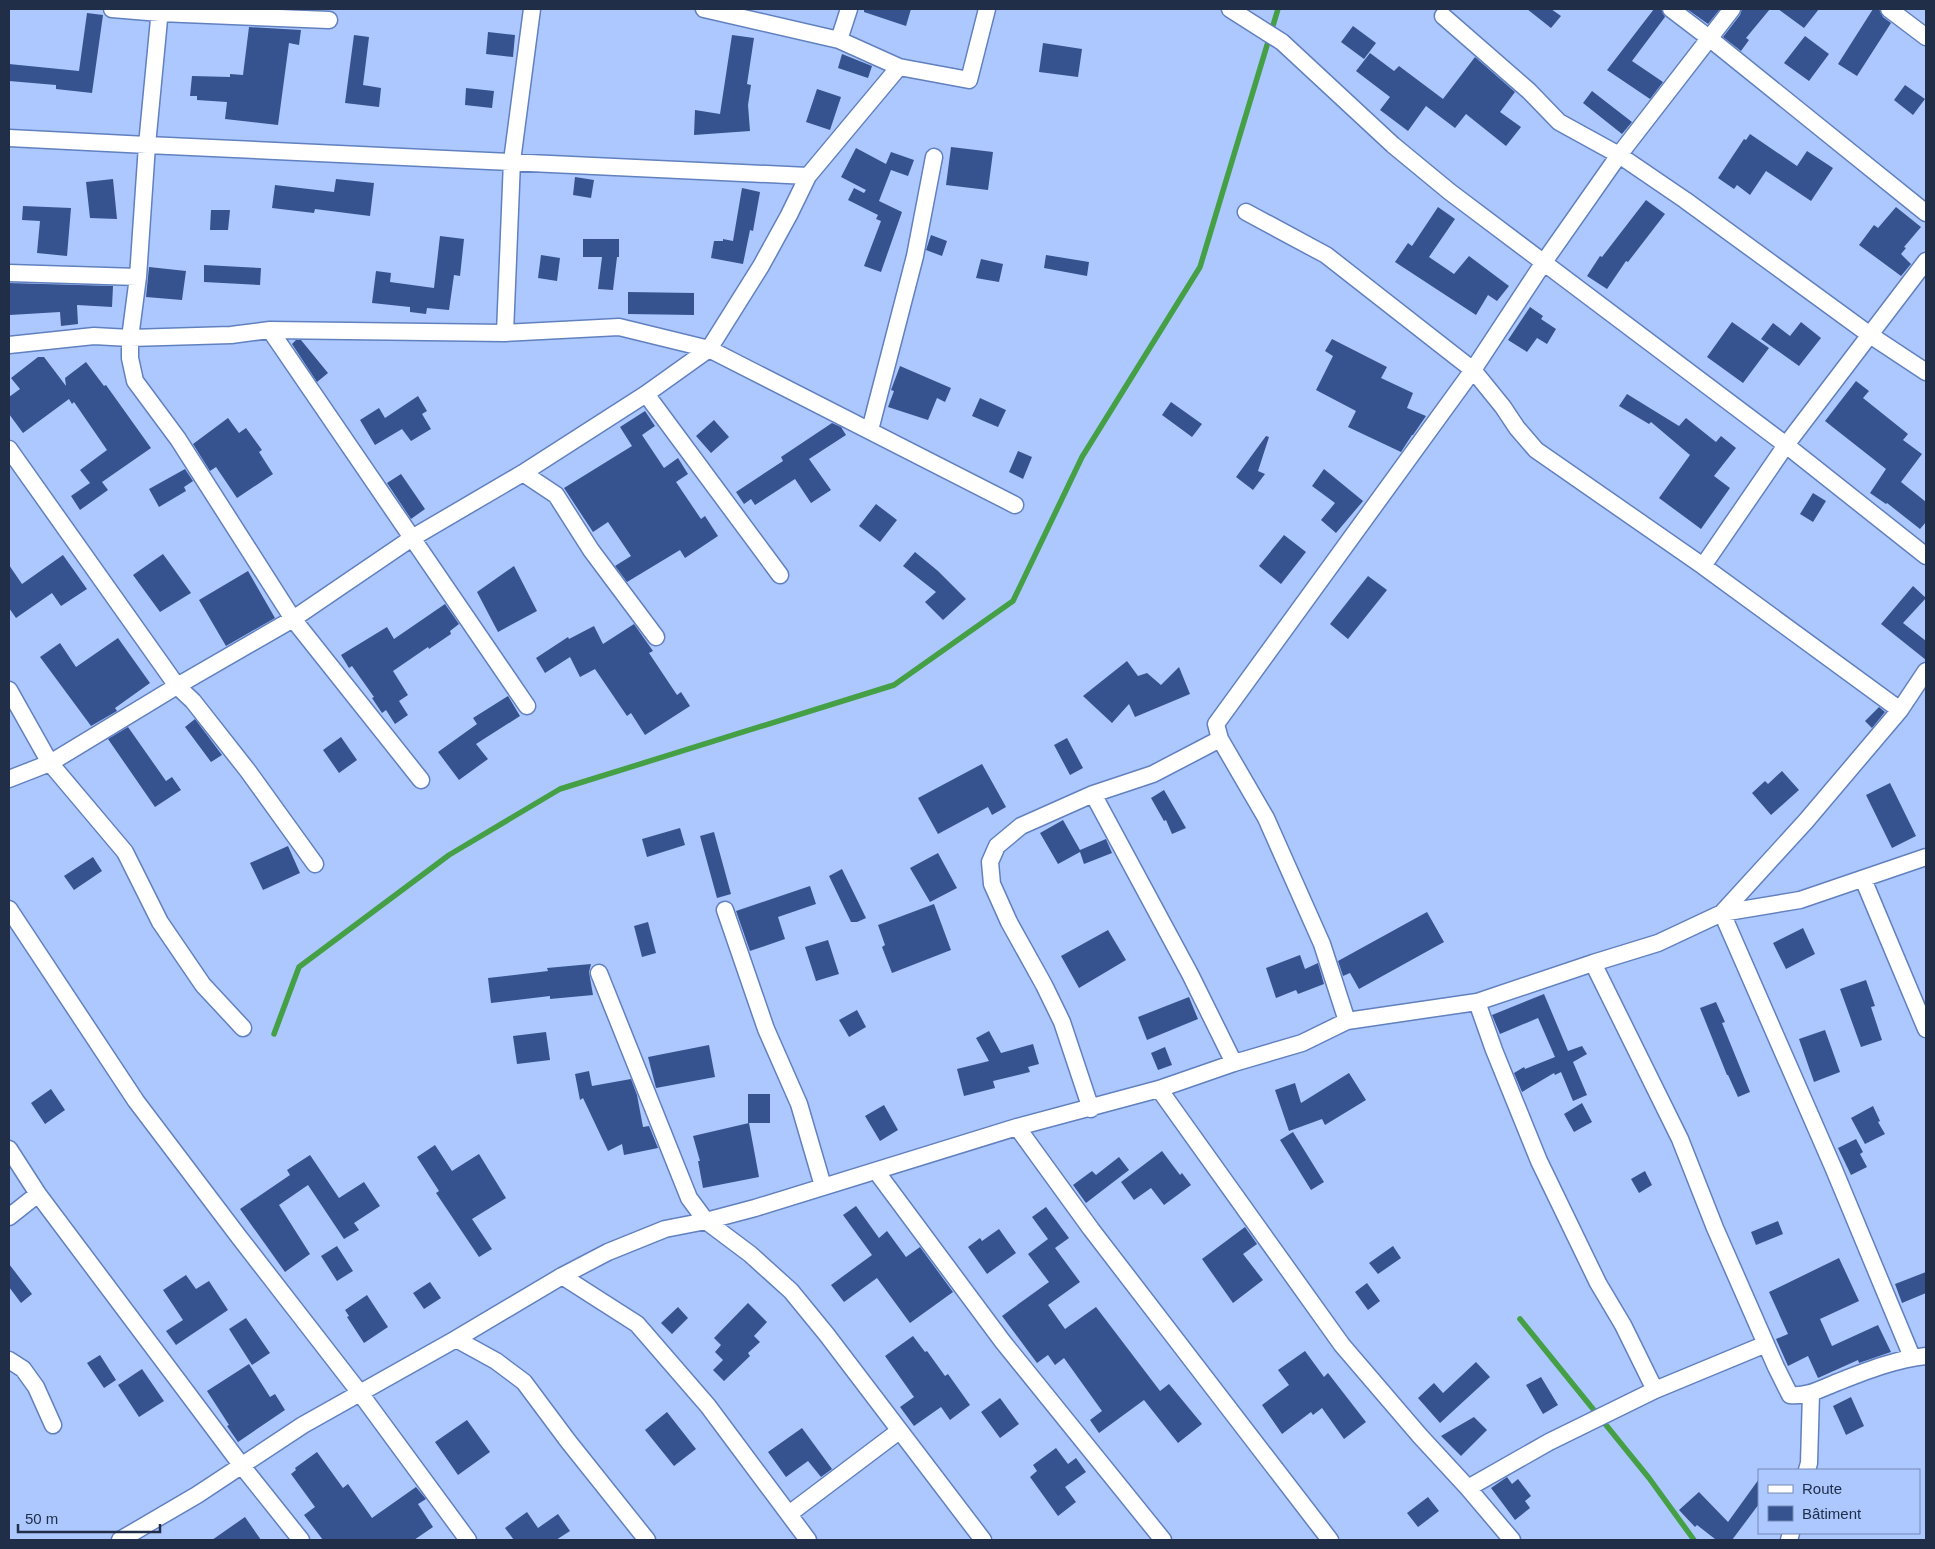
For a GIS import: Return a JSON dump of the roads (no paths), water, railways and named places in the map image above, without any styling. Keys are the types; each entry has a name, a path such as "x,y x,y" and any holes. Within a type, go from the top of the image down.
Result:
{"street":[{"path":"112,9 329,20"},
{"path":"505,333 512,161 532,9"},
{"path":"704,9 839,40 899,66 970,80 987,9"},
{"path":"839,40 849,9"},
{"path":"1230,9 1282,42 1393,145 1450,192 1786,445 1926,556"},
{"path":"1671,9 1926,213"},
{"path":"1346,1021 1322,944 1266,818 1220,739 1216,724 1473,370 1544,262 1619,155 1732,9"},
{"path":"1889,9 1926,37"},
{"path":"160,11 147,145 138,277 130,338 130,358 135,381 178,439 293,619 421,780"},
{"path":"1443,16 1529,91 1559,122 1619,155 1685,200 1870,335 1926,372"},
{"path":"9,779 50,763 293,619 412,538 523,473 646,394 710,348 761,266 808,176 899,66"},
{"path":"9,138 808,176"},
{"path":"870,430 915,256 934,157"},
{"path":"1246,212 1326,255 1473,370 1503,407 1516,428 1536,450 1703,566 1900,710"},
{"path":"1703,566 1786,445 1926,261"},
{"path":"9,273 138,277"},
{"path":"9,345 94,336 130,338 231,335 270,330 505,333 619,327 710,348 1015,505"},
{"path":"270,330 527,706"},
{"path":"646,394 780,575"},
{"path":"9,449 177,686 193,701 242,763 315,864"},
{"path":"523,473 556,495 591,550 656,637"},
{"path":"1722,914 1806,821 1900,710 1926,671"},
{"path":"9,690 50,763 125,852 160,922 203,985 243,1028"},
{"path":"1091,1109 1062,1022 1009,922 992,884 990,862 997,846 1021,826 1093,794 1152,774 1220,739"},
{"path":"1093,794 1190,974 1234,1063"},
{"path":"131,1538 303,1425 456,1339 562,1276 608,1252 665,1229 706,1221 1016,1127 1091,1109 1159,1089 1234,1063 1302,1043 1346,1021 1477,1002 1658,943 1722,914 1800,900 1926,857"},
{"path":"1863,878 1926,1029"},
{"path":"9,909 136,1101 238,1237 360,1393 468,1540"},
{"path":"725,910 766,1029 799,1104 823,1186"},
{"path":"1593,963 1680,1139 1715,1228 1790,1395 1798,1396 1811,1393 1836,1382 1919,1357 1722,914"},
{"path":"599,973 635,1068 675,1160 689,1198 706,1221 750,1254 791,1291 827,1335 982,1540"},
{"path":"1477,1002 1494,1050 1546,1176 1598,1283 1623,1325 1655,1390"},
{"path":"1159,1089 1342,1345 1512,1540"},
{"path":"1016,1127 1091,1230 1330,1540"},
{"path":"9,1150 38,1194 242,1466 301,1540"},
{"path":"876,1171 1003,1342 1163,1540"},
{"path":"9,1217 38,1194"},
{"path":"562,1276 637,1324 708,1406 808,1540"},
{"path":"456,1339 496,1361 524,1382 568,1441 647,1540"},
{"path":"1468,1488 1549,1442 1655,1390 1766,1344"},
{"path":"9,1360 23,1369 53,1425"},
{"path":"1807,1469 1811,1393"},
{"path":"789,1514 899,1431"}],"waterway":[{"path":"274,1034 299,967 449,855 560,789 894,685 1013,601 1082,457 1200,267 1278,9"},
{"path":"1520,1319 1649,1478 1694,1540"}]}
